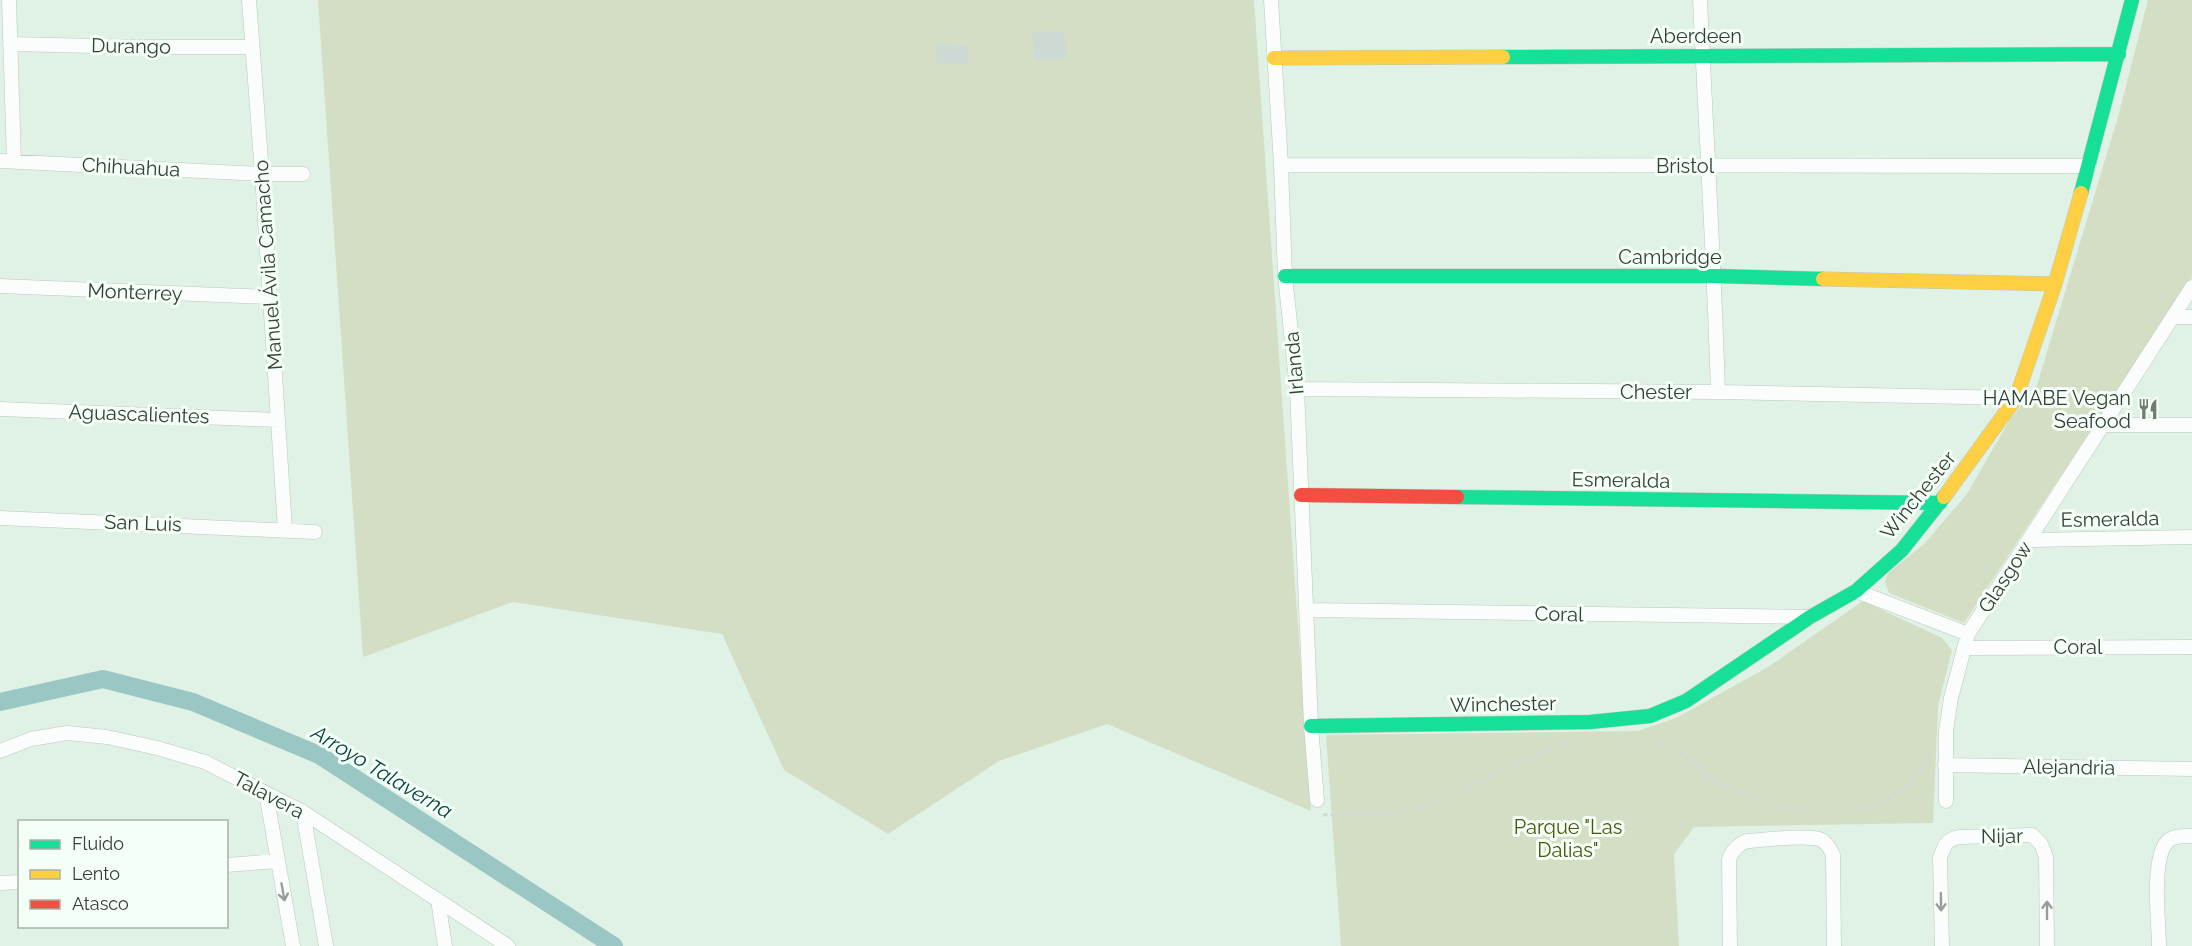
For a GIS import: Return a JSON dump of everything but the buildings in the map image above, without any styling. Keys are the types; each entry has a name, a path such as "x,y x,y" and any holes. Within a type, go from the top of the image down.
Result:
{"street":[{"path":"7,161 9,0"},
{"name":"Manuel Ávila Camacho","path":"249,0 285,529"},
{"name":"Irlanda","path":"1271,0 1285,276 1297,389 1308,610 1311,726 1317,800"},
{"path":"1700,0 1707,166 1715,276 1718,392"},
{"name":"Winchester","path":"1311,726 1590,722 1650,716 1667,711 1686,701 1810,617 1856,591 1902,550 1940,503 2016,398 2055,284 2089,166 2132,0"},
{"name":"Durango","path":"10,44 252,47"},
{"name":"Aberdeen","path":"1274,58 2119,54"},
{"name":"Chihuahua","path":"7,161 303,174"},
{"name":"Bristol","path":"1281,165 2089,166"},
{"name":"Cambridge","path":"1285,276 1715,276 2055,284"},
{"name":"Monterrey","path":"0,286 270,297"},
{"name":"Glasgow","path":"1946,801 1946,731 1951,698 1968,634 2192,287"},
{"path":"2173,317 2192,317"},
{"name":"Chester","path":"1297,389 1718,392 2016,398"},
{"name":"Aguascalientes","path":"0,409 278,420"},
{"path":"2104,425 2192,425"},
{"name":"Esmeralda","path":"1301,495 1940,503"},
{"name":"San Luis","path":"0,518 315,532"},
{"name":"Esmeralda","path":"2029,540 2192,537"},
{"path":"1856,591 1968,634"},
{"name":"Coral","path":"1308,610 1810,617"},
{"name":"Coral","path":"1964,648 2192,647"},
{"name":"Talavera","path":"0,751 32,739 66,733 107,737 205,762 303,812 508,946"},
{"name":"Alejandria","path":"1945,765 2192,769"},
{"path":"266,793 293,946"},
{"path":"303,812 326,946"},
{"name":"Nijar","path":"1942,946 1940,858 1944,846 1951,839 2032,835 2038,839 2046,857 2047,946"},
{"path":"2159,946 2158,867 2162,849 2169,840 2176,836 2192,836"},
{"path":"1730,946 1730,859 1733,851 1739,844 1747,841 1807,837 1821,839 1829,846 1833,855 1834,946"},
{"path":"228,865 278,861"},
{"path":"0,883 18,882"},
{"path":"438,900 445,946"}],"path":[{"path":"1613,740 1649,740 1682,754 1722,787 1797,810 1824,812 1853,811 1874,807 1885,802 1912,781 1946,731"},
{"path":"1317,800 1320,812 1324,815 1392,813 1418,808 1463,790 1544,750 1577,739"}],"green space":[{"path":"318,0 1254,0 1311,811 1107,724 999,761 888,834 784,770 722,634 513,602 363,657"},
{"path":"2148,0 2192,0 2192,276 1964,623 1889,593 1885,582 1888,573 1924,544 1967,494 2009,421 2037,385 2118,117"},
{"name":"Parque \"Las Dalias\"","path":"1863,601 1942,638 1952,650 1938,706 1933,823 1694,827 1674,854 1679,946 1341,946 1326,735 1638,731 1676,718 1768,667"}],"waterway":[{"name":"Arroyo Talaverna","path":"0,702 103,679 193,702 319,755 614,946"}],"traffic: fast":[{"path":"2081,193 2132,0"},
{"path":"1503,57 2119,54"},
{"path":"1285,276 1715,276 1823,279"},
{"path":"1457,497 1940,503"},
{"path":"1311,726 1590,722 1650,716 1686,701 1810,617 1856,591 1902,550 1944,497"}],"traffic: slow":[{"path":"1274,58 1503,57"},
{"path":"1944,497 2016,398 2055,284 2081,193"},
{"path":"1823,279 2055,284"}],"traffic: jam":[{"path":"1301,495 1457,497"}],"place":[{"name":"HAMABE Vegan Seafood","path":"2148,409"}]}
